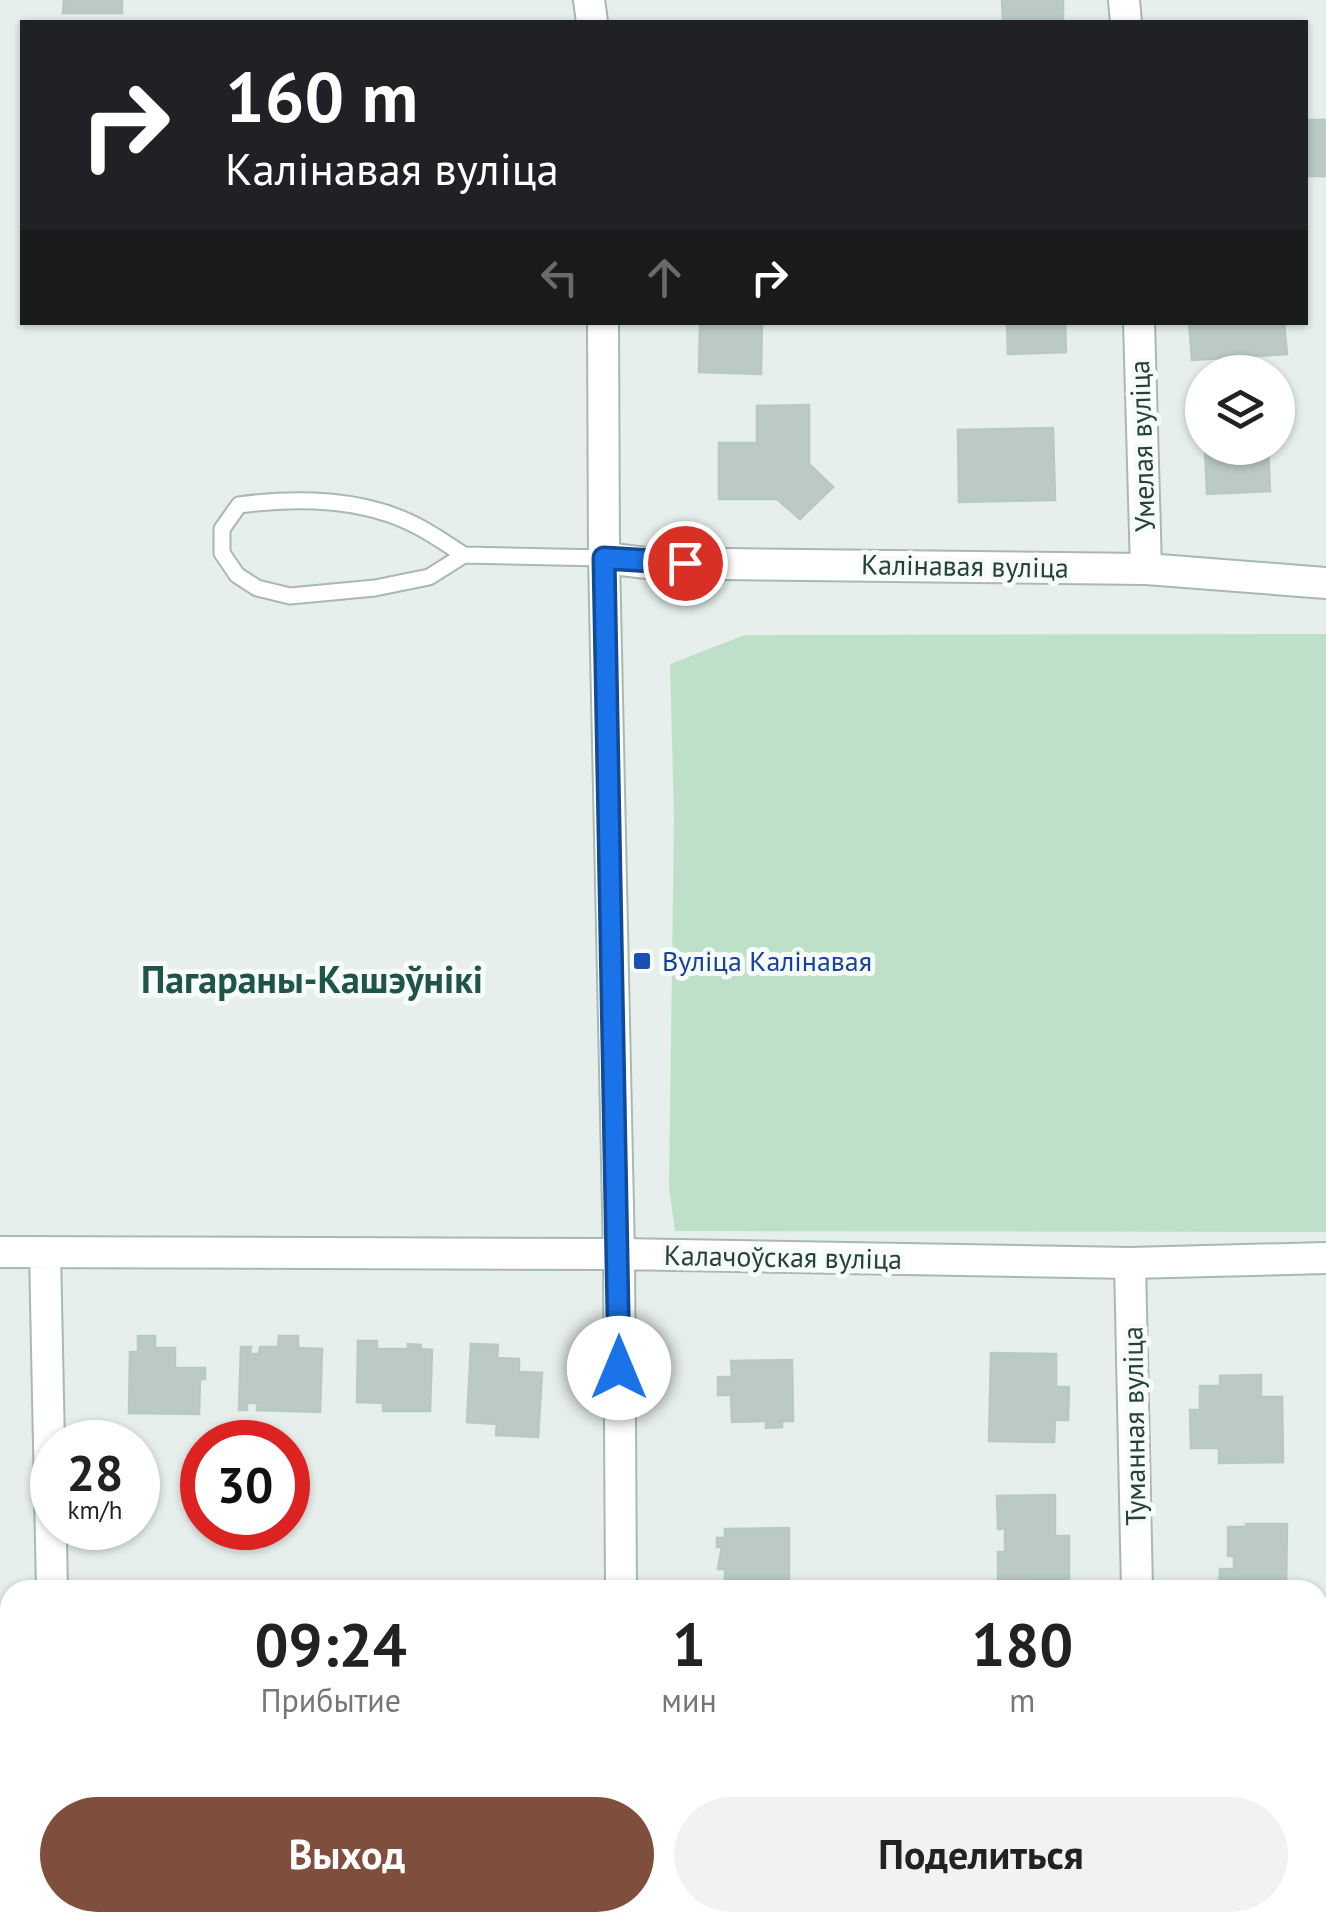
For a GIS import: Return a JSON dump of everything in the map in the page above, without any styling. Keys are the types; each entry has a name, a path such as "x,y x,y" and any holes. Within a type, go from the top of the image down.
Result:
{"street":[{"path":"604,325 604,558 619,1254 621,1580"},
{"name":"Умелая вуліца","path":"1139,325 1146,569"},
{"name":"Калінавая вуліца","path":"604,558 647,562 1146,569 1326,583"},
{"name":"Калачоўская вуліца","path":"0,1252 619,1254 1130,1262 1326,1258"},
{"path":"45,1252 52,1580"},
{"name":"Туманная вуліца","path":"1130,1262 1137,1580"}],"lane":[{"path":"464,555 428,577 375,588 290,596 257,588 237,574 222,553 222,529 239,505 318,500 415,524 464,555 604,558"}],"green space":[{"path":"1326,634 1326,1232 675,1231 669,1187 674,818 670,664 745,635"}],"building":[{"path":"64,0 122,0 122,13 63,13"},
{"path":"1002,0 1063,0 1063,20 1003,20"},
{"path":"1308,120 1326,120 1326,176 1308,176"},
{"path":"700,325 762,325 761,374 699,372"},
{"path":"1007,325 1065,325 1066,352 1008,354"},
{"path":"1189,325 1284,325 1287,354 1192,355"},
{"path":"809,405 809,464 833,487 800,519 777,499 719,499 719,443 757,443 757,406"},
{"path":"1053,428 1055,500 959,502 958,430"},
{"path":"1206,465 1269,465 1270,491 1207,494"},
{"path":"138,1336 155,1336 155,1348 175,1348 175,1368 205,1368 205,1379 200,1379 199,1414 129,1413 130,1352 138,1352"},
{"path":"279,1336 298,1336 298,1348 322,1349 320,1412 257,1410 258,1403 247,1403 247,1410 239,1410 241,1347 251,1347 250,1354 259,1354 260,1347 278,1347"},
{"path":"358,1341 377,1341 377,1349 408,1349 408,1344 432,1350 430,1411 383,1411 383,1403 357,1402"},
{"path":"471,1344 498,1345 497,1358 519,1359 519,1372 542,1373 538,1437 496,1435 497,1424 467,1422"},
{"path":"991,1353 1056,1354 1056,1387 1069,1387 1068,1420 1055,1420 1054,1442 989,1441"},
{"path":"792,1360 793,1421 782,1421 782,1427 766,1428 766,1421 732,1422 731,1395 718,1395 718,1377 732,1377 731,1361"},
{"path":"1261,1375 1261,1397 1282,1397 1283,1462 1219,1463 1219,1448 1191,1448 1190,1410 1200,1410 1200,1386 1220,1386 1220,1376"},
{"path":"1055,1495 1055,1536 1069,1536 1069,1580 998,1580 998,1552 1005,1552 1005,1528 998,1529 997,1496"},
{"path":"1246,1524 1287,1524 1286,1580 1219,1580 1220,1569 1234,1569 1234,1556 1228,1556 1228,1527 1247,1527"},
{"path":"789,1528 789,1580 725,1580 725,1569 718,1569 722,1546 717,1547 717,1538 725,1538 725,1529"}],"place":[{"name":"Вуліца Калінавая","path":"642,961"}],"district":[{"name":"Пагараны-Кашэўнікі","path":"312,980"}],"route":[{"path":"619,1368 604,558 685,563"}]}
